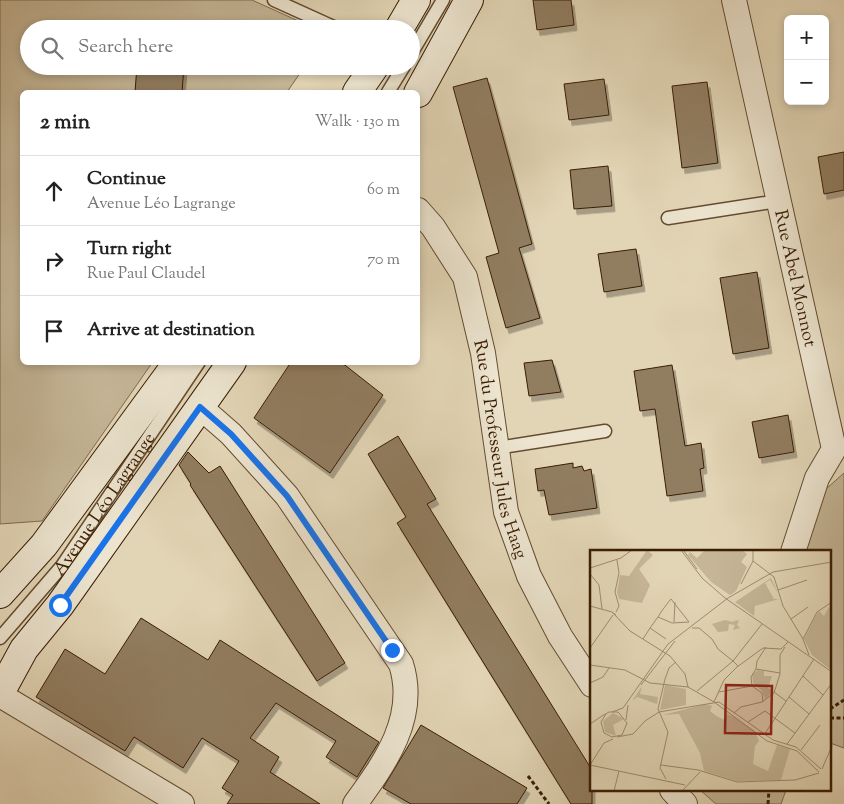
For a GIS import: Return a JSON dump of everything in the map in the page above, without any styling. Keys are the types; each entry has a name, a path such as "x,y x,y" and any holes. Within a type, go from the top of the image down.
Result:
{"main road":[{"path":"404,20 416,0"},
{"path":"420,90 469,0"},
{"path":"358,90 369,75"},
{"name":"Avenue Léo Lagrange","path":"0,594 44,546 176,365"},
{"name":"Avenue Léo Lagrange","path":"0,694 24,649 60,605 230,365"}],"street":[{"name":"Rue Abel Monnot","path":"734,0 778,201 839,448 817,478 794,550"},
{"name":"Rue du Professeur Jules Haag","path":"420,212 433,227 465,277 482,353 506,512 530,576 560,636 581,653 590,679"},
{"path":"200,407 231,434 287,496 401,664 407,682 407,701 397,737 355,804"},
{"path":"0,694 182,804"},
{"path":"674,792 685,804"}],"lane":[{"path":"274,0 318,20"},
{"path":"420,39 444,0"},
{"path":"389,90 398,75"},
{"path":"668,218 778,201"},
{"name":"Avenue Léo Lagrange","path":"0,638 62,566 197,365"},
{"path":"497,448 605,430"}],"path":[{"path":"832,707 844,700"},
{"path":"528,776 548,804"}],"shaded area":[{"path":"0,0 252,0 296,20 20,20 20,75 299,75 288,90 20,90 20,365 151,365 42,521 0,524"},
{"path":"844,473 844,748 832,744 832,550 804,550 826,489"},
{"path":"702,792 785,792 781,804 716,804"}],"building":[{"path":"533,0 571,0 574,25 537,30"},
{"path":"136,75 183,75 182,90 135,90"},
{"path":"487,78 532,244 519,248 540,318 506,328 486,257 499,253 453,87"},
{"path":"604,79 609,115 569,120 564,84"},
{"path":"707,82 718,163 682,168 672,86"},
{"path":"844,152 844,190 824,194 818,157"},
{"path":"608,166 612,206 574,209 570,170"},
{"path":"636,249 642,286 604,292 598,254"},
{"path":"757,272 769,348 733,354 720,278"},
{"path":"552,360 561,392 529,396 524,363"},
{"path":"289,365 345,365 383,395 330,473 254,418"},
{"path":"672,365 685,446 701,443 704,468 700,469 703,491 667,496 655,409 640,411 634,371"},
{"path":"788,415 794,452 759,458 752,422"},
{"path":"398,436 436,499 427,504 590,767 592,804 571,804 397,523 406,517 368,454"},
{"path":"188,452 209,473 220,466 345,663 317,681 190,485 179,465"},
{"path":"573,463 573,468 582,466 584,471 591,469 597,508 549,515 544,490 538,491 535,469"},
{"path":"141,618 208,660 220,640 379,742 357,777 326,757 336,741 276,703 250,738 279,757 270,772 320,804 227,804 233,795 222,788 239,761 202,738 183,768 134,737 125,751 36,697 65,649 105,674"},
{"path":"421,725 527,788 517,804 411,804 383,788"}],"route":[{"path":"60,605 200,407 231,434 287,496 392,650"}]}
